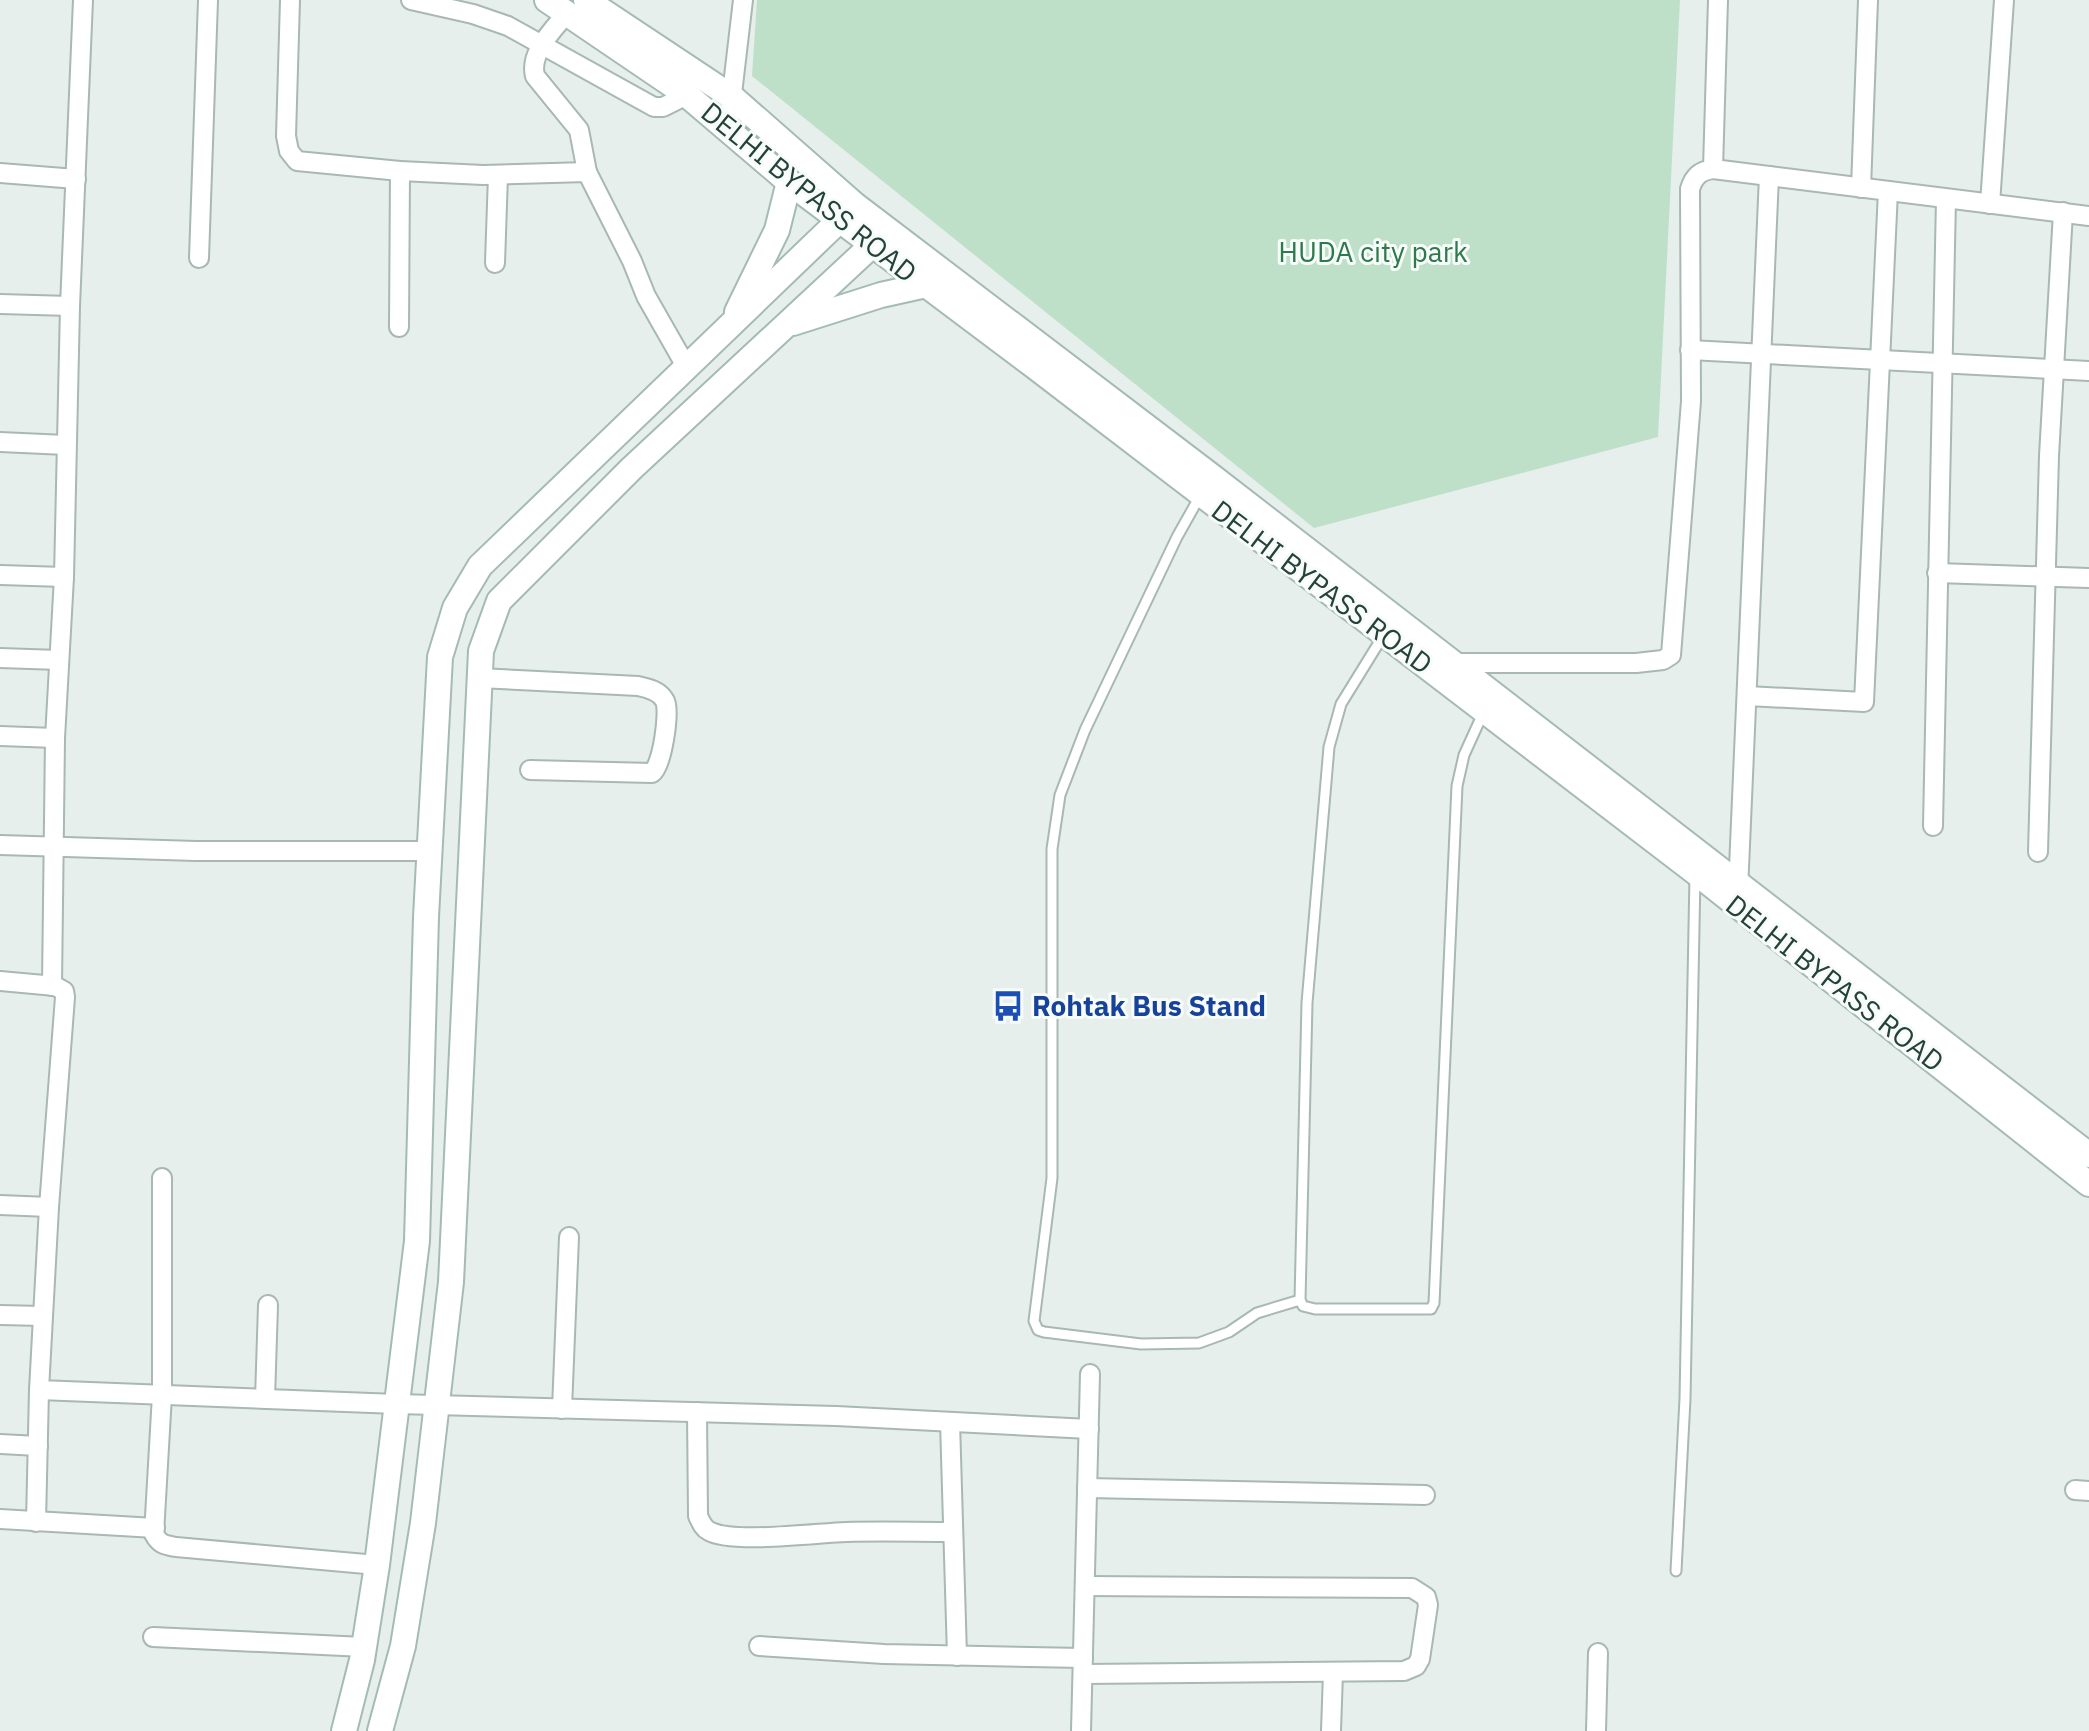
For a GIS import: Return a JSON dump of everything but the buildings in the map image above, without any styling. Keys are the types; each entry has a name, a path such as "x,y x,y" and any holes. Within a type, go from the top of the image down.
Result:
{"main road":[{"name":"DELHI BYPASS ROAD","path":"567,5 732,97 848,213 1696,861 2089,1184"},
{"name":"DELHI BYPASS ROAD","path":"567,5 687,95 789,182 848,213"},
{"path":"731,325 777,230 789,182"},
{"path":"344,1731 364,1647 377,1565 417,1241 440,657 455,608 480,566 848,213"},
{"name":"DELHI BYPASS ROAD","path":"880,237 926,285 1205,485"},
{"path":"380,1731 403,1646 423,1523 451,1282 481,651 499,601 632,468 880,237"},
{"path":"785,325 881,295 926,285"},
{"name":"DELHI BYPASS ROAD","path":"1390,627 1455,663 1490,703"},
{"name":"DELHI BYPASS ROAD","path":"1738,894 2089,1155"}],"street":[{"path":"52,986 55,738 64,577 70,306 83,0"},
{"path":"199,258 208,0"},
{"path":"290,0 286,123 289,151 297,161 400,171 498,175 587,172"},
{"path":"411,0 473,14 508,26 654,107 663,107 687,95"},
{"path":"728,128 743,0"},
{"path":"1713,169 1718,0"},
{"path":"1861,188 1868,0"},
{"path":"1990,204 2004,0"},
{"path":"567,5 542,45 534,64 535,76 579,130 587,172 646,296 687,368"},
{"path":"1455,663 1636,663 1663,660 1671,655 1691,401 1690,189 1701,171 1713,169 2089,216"},
{"path":"399,327 400,171"},
{"path":"0,173 76,179"},
{"path":"495,263 498,175"},
{"path":"1738,894 1769,176"},
{"path":"1747,696 1864,702 1888,191"},
{"path":"1933,826 1946,199"},
{"path":"2038,852 2054,370 2063,212"},
{"path":"0,304 70,306"},
{"path":"1690,350 2089,371"},
{"path":"0,442 66,445"},
{"path":"1937,573 2089,578"},
{"path":"0,575 64,577"},
{"path":"0,658 59,660"},
{"path":"479,678 638,686 651,689 664,700 667,711 660,764 652,773 530,770"},
{"path":"0,736 55,738"},
{"path":"0,845 196,851 430,851"},
{"path":"0,981 52,986 60,988 65,997 42,1316 36,1522"},
{"path":"162,1178 162,1395 154,1534 161,1544 176,1547 377,1565"},
{"path":"0,1205 49,1207"},
{"path":"562,1409 569,1237"},
{"path":"265,1399 268,1305"},
{"path":"0,1315 42,1316"},
{"path":"1081,1731 1090,1374"},
{"path":"39,1390 836,1416 1089,1429"},
{"path":"697,1412 698,1516 709,1531 723,1535 756,1536 953,1532"},
{"path":"950,1422 957,1656"},
{"path":"0,1444 38,1446"},
{"path":"1087,1488 1425,1495"},
{"path":"0,1519 155,1528"},
{"path":"759,1646 1083,1666 1333,1673 1404,1671 1416,1666 1422,1650 1426,1597 1412,1588 1085,1586"},
{"path":"153,1637 364,1647"},
{"path":"1596,1731 1598,1653"},
{"path":"1331,1731 1333,1673"}],"lane":[{"path":"1205,485 1085,730 1060,795 1052,849 1052,1178 1034,1321 1038,1330 1044,1332 1141,1344 1199,1343 1229,1332 1257,1313 1300,1300"},
{"path":"1390,627 1341,704 1329,747 1307,1003 1300,1300 1303,1306 1315,1309 1431,1309 1434,1303 1457,786 1464,755 1490,703"},
{"path":"1676,1571 1685,1399 1696,861"}],"green space":[{"name":"HUDA city park","path":"757,0 1680,0 1658,437 1314,528 752,76"}],"place":[{"name":"Rohtak Bus Stand","path":"1008,1006"}]}
